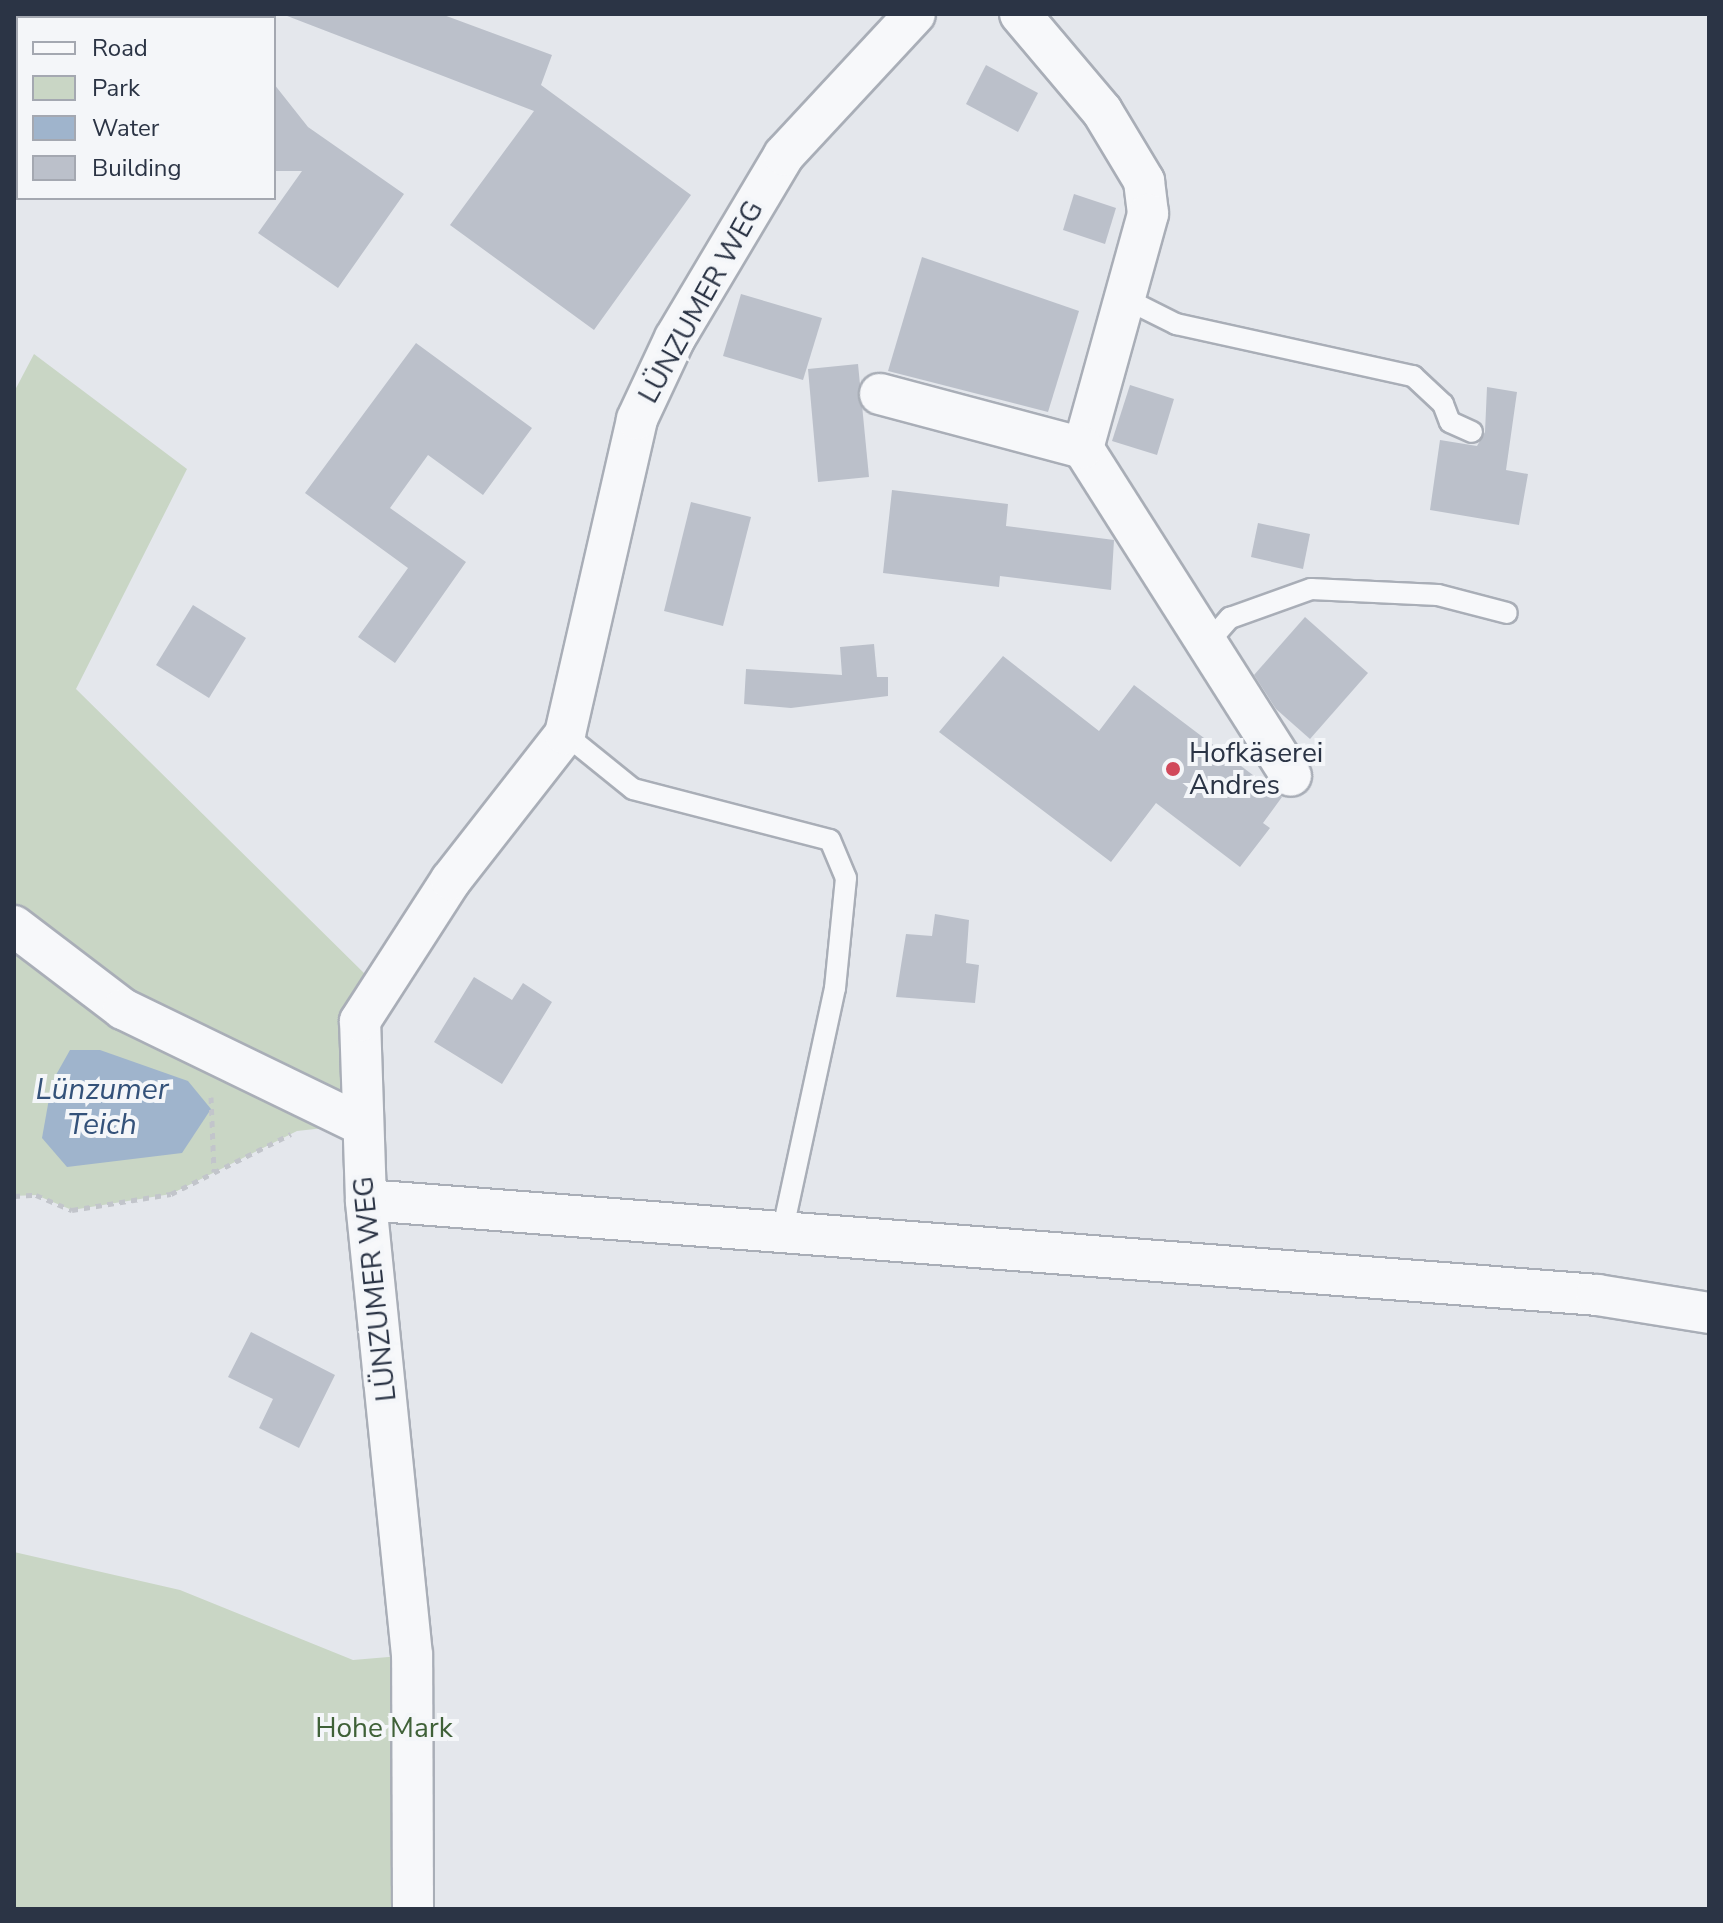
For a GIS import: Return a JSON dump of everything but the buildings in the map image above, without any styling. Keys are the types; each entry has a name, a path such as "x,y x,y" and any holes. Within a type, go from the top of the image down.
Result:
{"street":[{"name":"LÜNZUMER WEG","path":"413,1909 412,1655 366,1200 360,1124 360,1021 451,880 565,734 637,419 675,338 784,155 915,14"},
{"path":"1020,14 1102,111 1144,181 1148,214 1128,300 1083,448"},
{"path":"880,394 1083,448 1291,776"},
{"path":"14,926 123,1009 360,1124"},
{"path":"366,1200 783,1229 1597,1295 1709,1313"}],"lane":[{"path":"1128,300 1176,324 1413,376 1443,404 1450,422 1472,432"},
{"path":"1207,644 1230,618 1311,589 1438,595 1507,613"},
{"path":"565,734 633,789 830,840 846,878 835,988 783,1229"}],"path":[{"path":"210,1052 214,1172"},
{"path":"14,1196 36,1195 72,1210 171,1194 297,1131"}],"green space":[{"path":"34,354 187,469 76,689 369,978 360,1124 297,1131 171,1194 72,1210 36,1195 14,1196 14,392"},
{"name":"Hohe Mark","path":"14,1552 180,1590 353,1660 412,1655 413,1909 14,1909"}],"water":[{"name":"Lünzumer Teich","path":"70,1050 100,1050 188,1081 211,1109 182,1153 67,1167 42,1138 52,1082"}],"place":[{"name":"Hofkäserei Andres","path":"1173,769"}]}
